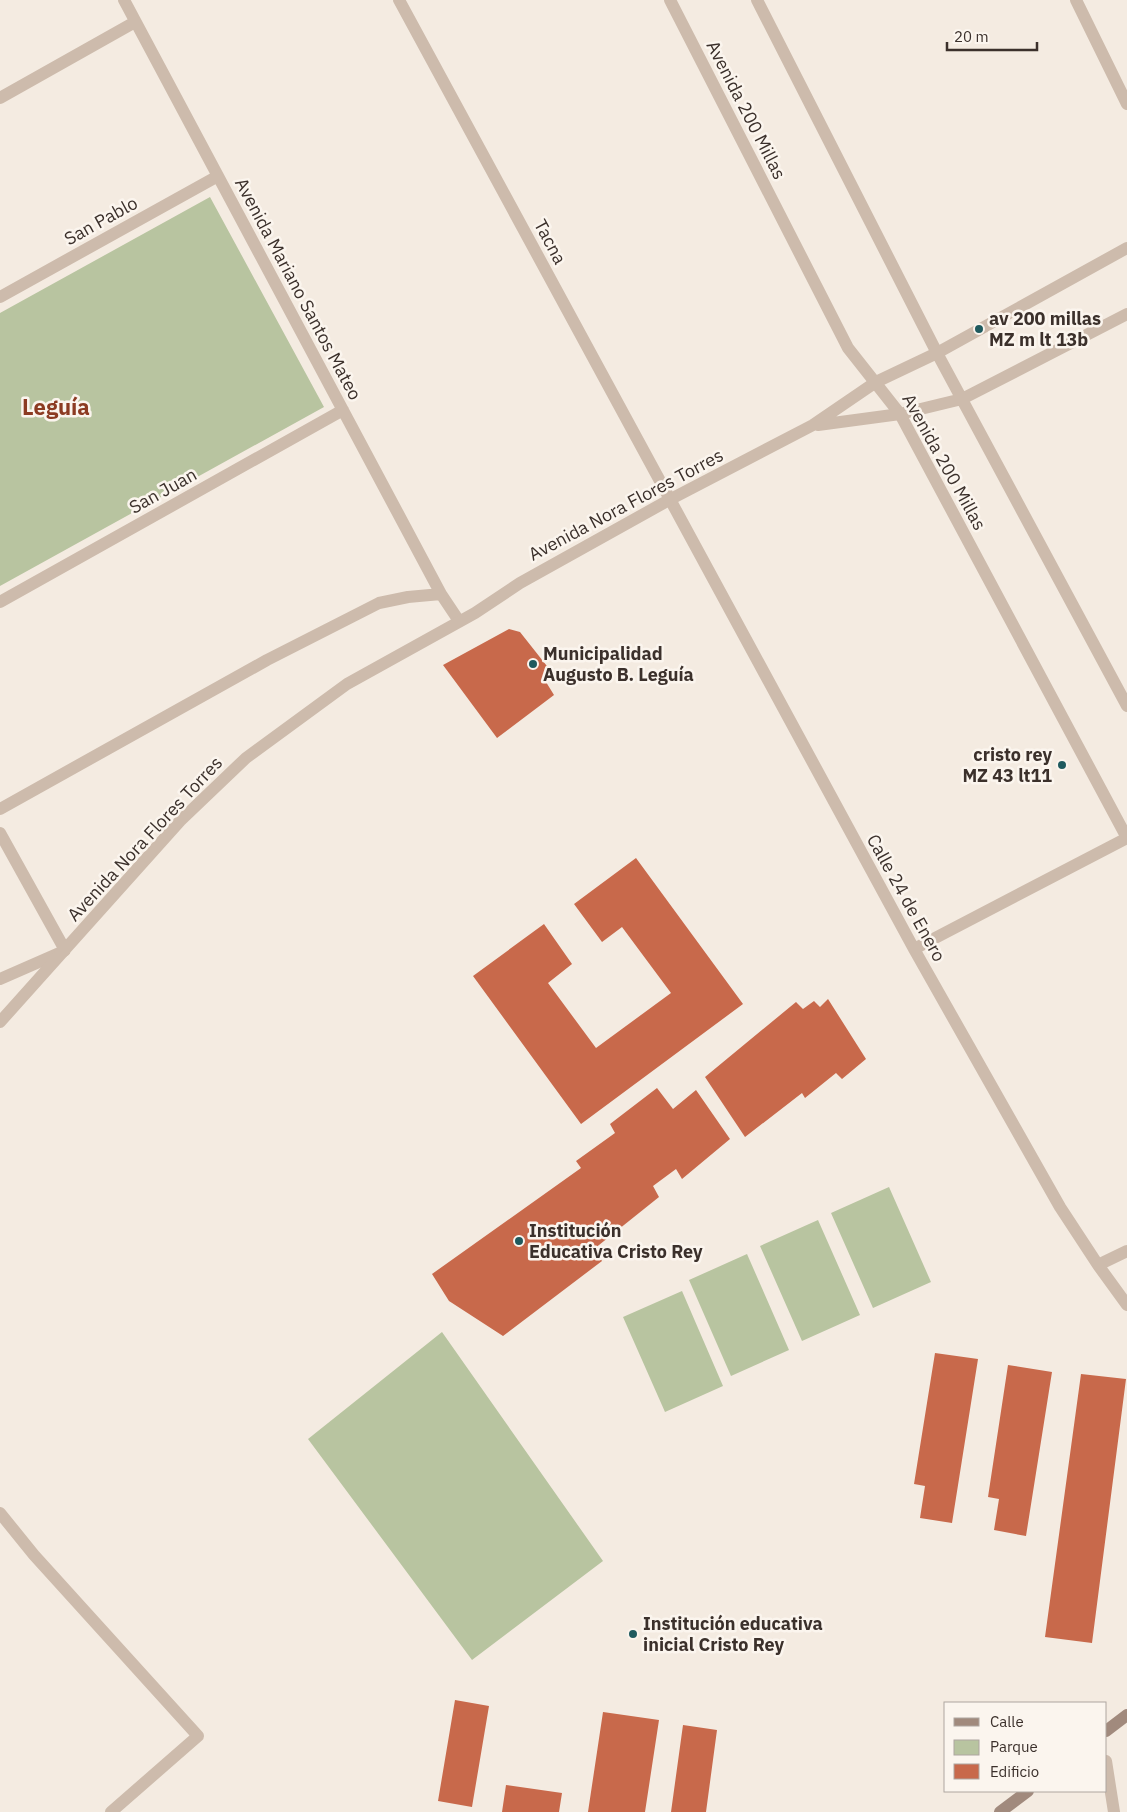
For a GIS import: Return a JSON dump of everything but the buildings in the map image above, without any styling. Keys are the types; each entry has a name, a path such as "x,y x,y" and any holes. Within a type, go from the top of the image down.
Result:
{"main road":[{"path":"1107,1730 1127,1715"},
{"path":"1000,1812 1027,1792"}],"street":[{"name":"Avenida Mariano Santos Mateo","path":"124,0 441,594"},
{"name":"Tacna","path":"399,0 669,500"},
{"name":"Avenida 200 Millas","path":"670,0 848,348 900,414 1127,838"},
{"path":"757,0 937,353 1127,706"},
{"path":"1076,0 1127,104"},
{"path":"0,98 135,22"},
{"name":"San Pablo","path":"0,297 218,176"},
{"name":"Avenida Nora Flores Torres","path":"0,1022 180,822 246,758 347,684 475,613 520,583 669,500 813,425 876,382 937,353 1127,248"},
{"name":"Avenida Nora Flores Torres","path":"813,425 900,414 962,399 1127,314"},
{"name":"San Juan","path":"0,602 343,410"},
{"name":"Calle 24 de Enero","path":"669,500 914,949 1060,1207 1098,1266 1127,1305"},
{"path":"0,809 267,660 379,603 408,597 441,594 459,621"},
{"path":"0,834 65,950 0,979"},
{"path":"914,949 1127,838"},
{"path":"1098,1266 1127,1250"},
{"path":"0,1513 34,1555 198,1736 111,1812"},
{"path":"1107,1767 1114,1812"}],"green space":[{"path":"210,197 324,407 0,586 0,313"},
{"path":"889,1187 931,1282 873,1308 831,1213"},
{"path":"818,1220 860,1315 802,1341 760,1246"},
{"path":"747,1254 789,1350 731,1376 689,1280"},
{"path":"682,1291 723,1386 665,1412 623,1317"},
{"path":"442,1332 603,1561 472,1660 308,1439"}],"place":[{"name":"av 200 millas MZ m lt 13b","path":"979,329"},
{"name":"Municipalidad Augusto B. Leguía","path":"533,664"},
{"name":"cristo rey MZ 43 lt11","path":"1062,765"},
{"name":"Institución Educativa Cristo Rey","path":"519,1241"},
{"name":"Institución educativa inicial Cristo Rey","path":"633,1634"}],"district":[{"name":"Leguía","path":"56,407"}]}
